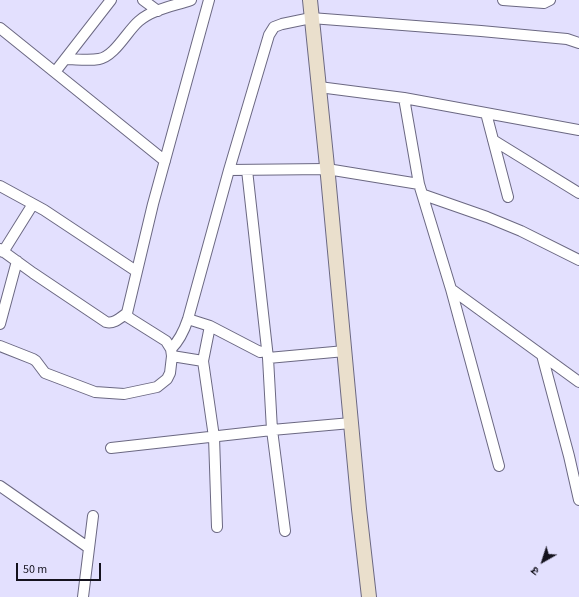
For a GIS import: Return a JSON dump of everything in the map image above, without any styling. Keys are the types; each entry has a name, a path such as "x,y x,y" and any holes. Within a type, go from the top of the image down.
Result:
{"main road":[{"path":"310,0 351,423 370,597"}],"street":[{"path":"55,72 111,0"},
{"path":"143,0 158,11"},
{"path":"65,59 100,59 106,56 138,21 148,14 191,0"},
{"path":"203,361 172,352 166,341 130,319 127,313 136,271 164,162 209,0"},
{"path":"503,0 544,3 550,0"},
{"path":"0,346 33,359 45,373 95,392 124,394 157,387 167,379 170,373 172,352 183,333 188,319 229,170 269,35 274,27 311,18 482,31 567,40 579,43"},
{"path":"0,28 164,162"},
{"path":"319,87 404,98 579,130"},
{"path":"404,98 420,184 451,288 499,466"},
{"path":"486,113 508,197"},
{"path":"493,140 579,193"},
{"path":"229,170 327,169 420,184"},
{"path":"247,170 268,355 272,430 285,531"},
{"path":"0,186 33,204 136,271"},
{"path":"424,195 487,217 521,231 579,260"},
{"path":"33,204 2,251 106,322 110,323 115,321 127,313"},
{"path":"0,324 17,261"},
{"path":"451,288 579,382"},
{"path":"188,319 210,326 268,355 345,351"},
{"path":"210,326 203,361 214,437 217,527"},
{"path":"542,355 579,500"},
{"path":"111,448 272,430 351,423"},
{"path":"569,456 579,465"},
{"path":"0,486 89,548"},
{"path":"83,597 94,516"}]}
